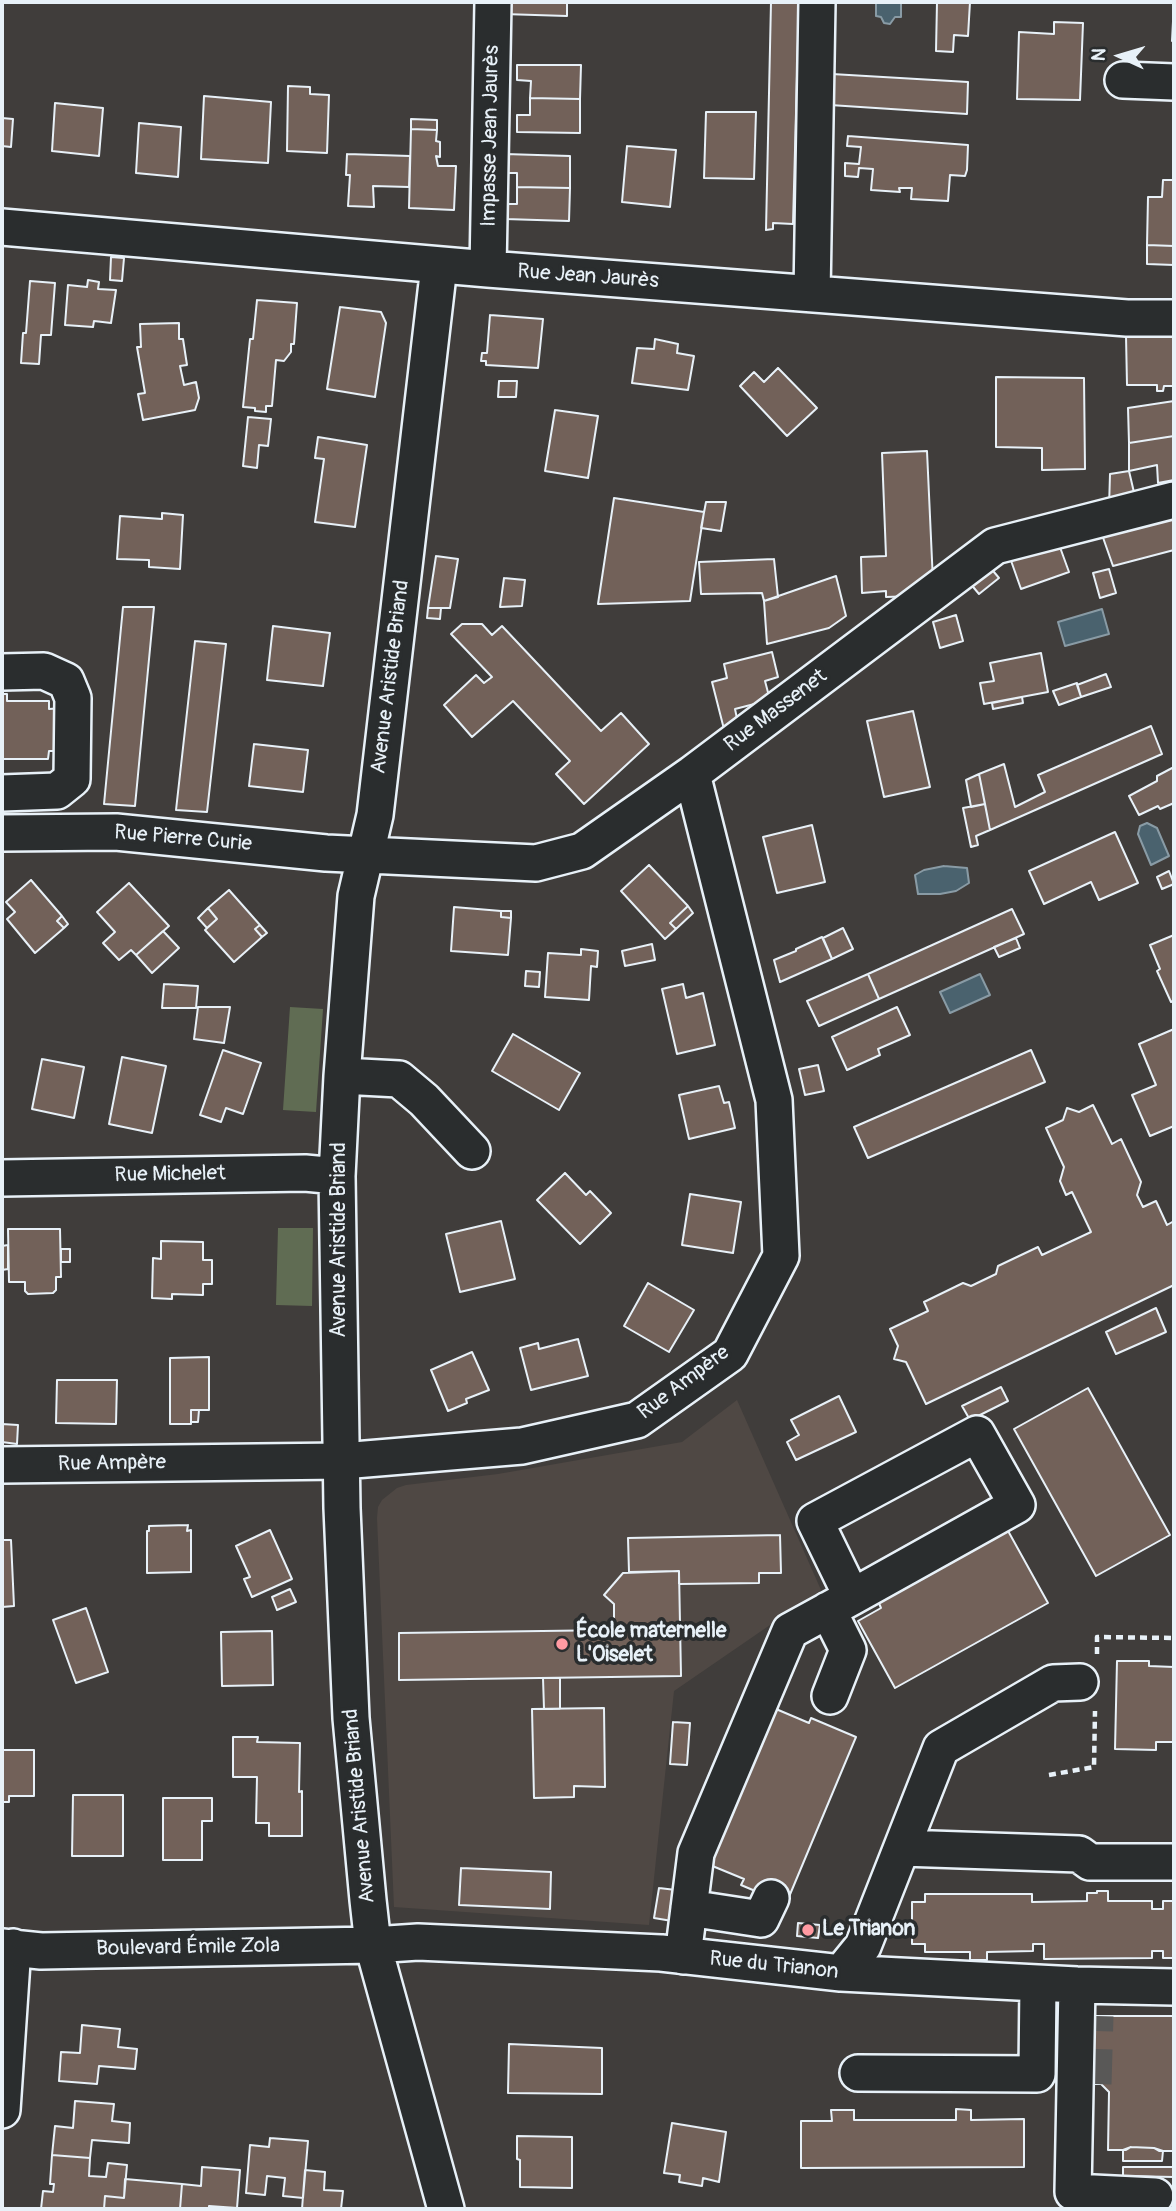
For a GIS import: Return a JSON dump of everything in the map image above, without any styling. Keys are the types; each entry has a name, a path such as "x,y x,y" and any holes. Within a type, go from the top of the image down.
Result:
{"street":[{"name":"Impasse Jean Jaurès","path":"488,270 493,2"},
{"path":"812,294 817,2"},
{"path":"1123,80 1174,82"},
{"name":"Rue Jean Jaurès","path":"2,227 488,270 1127,318 1174,317"},
{"name":"Avenue Aristide Briand","path":"439,266 375,815 356,896 337,1176 342,1508 351,1718 373,1945 446,2209"},
{"name":"Rue Massenet","path":"364,855 536,863 582,851 692,774 995,547 1174,500"},
{"path":"2,672 44,671 66,681 73,698 72,779 57,791 2,793"},
{"name":"Rue Ampère","path":"2,1465 342,1461 522,1446 637,1420 730,1354 781,1256 774,1100 692,774"},
{"name":"Rue Pierre Curie","path":"2,833 116,832 364,855"},
{"path":"342,1076 399,1079 424,1100 472,1151"},
{"name":"Rue Michelet","path":"2,1178 305,1173 337,1176"},
{"path":"683,1956 696,1853 790,1631 840,1603 1017,1505 977,1434 815,1521 840,1603 848,1650 831,1696"},
{"path":"841,1973 863,1947 941,1748 1053,1683 1080,1682"},
{"path":"902,1848 1079,1854 1090,1862 1174,1862"},
{"path":"689,1908 761,1919 771,1898"},
{"name":"Rue du Trianon","path":"373,1945 418,1942 661,1953 841,1973 1038,1983 1095,1993 1174,1987"},
{"name":"Boulevard Émile Zola","path":"8,1947 41,1951 373,1945"},
{"path":"2,2110 8,1947"},
{"path":"858,2073 1037,2074 1038,1983"},
{"path":"1095,1993 1073,2192 1155,2196"},
{"path":"1093,2148 1094,2084"}],"shaded area":[{"name":"École maternelle L'Oiselet","path":"737,1400 821,1590 674,1691 649,1925 394,1907 377,1518 382,1500 397,1488 406,1485 498,1474 682,1442"}],"green space":[{"path":"290,1007 323,1009 316,1112 283,1110"},
{"path":"278,1228 313,1228 312,1306 276,1305"}],"water":[{"path":"876,2 901,2 901,17 895,17 890,24 884,23 881,17 876,16"},
{"path":"1102,609 1109,634 1065,646 1058,622"},
{"path":"1147,823 1157,828 1169,856 1151,865 1138,834 1140,826"},
{"path":"944,866 967,868 969,883 956,891 918,894 915,875 924,870"},
{"path":"980,974 990,995 950,1013 940,992"}],"building":[{"path":"503,2 567,2 567,16 503,14"},
{"path":"771,2 799,2 793,224 773,223 773,229 766,230"},
{"path":"937,2 970,2 968,36 954,35 953,52 936,51"},
{"path":"1174,2 1174,41 1172,41"},
{"path":"1054,22 1083,23 1080,100 1017,99 1019,32 1054,34"},
{"path":"517,65 581,65 580,99 530,98 531,81 517,80"},
{"path":"832,74 968,82 967,114 830,105"},
{"path":"288,86 310,87 310,94 329,95 327,153 287,151"},
{"path":"204,96 271,102 268,163 201,159"},
{"path":"530,98 580,99 580,133 517,132 517,115 530,115"},
{"path":"55,103 103,108 99,156 52,151"},
{"path":"706,112 756,112 754,179 704,178"},
{"path":"2,118 13,119 11,147 2,146"},
{"path":"411,119 437,120 437,130 411,129"},
{"path":"139,123 181,127 178,177 136,173"},
{"path":"411,129 437,130 436,141 440,142 440,157 436,156 438,166 456,166 454,210 409,208"},
{"path":"848,136 968,145 967,170 965,176 950,175 948,201 911,199 912,188 899,188 900,192 871,190 873,169 859,168 858,177 845,176 845,163 859,164 861,147 847,146"},
{"path":"627,146 676,150 670,207 622,202"},
{"path":"347,154 410,156 409,187 373,186 374,207 348,206 350,175 346,175"},
{"path":"505,154 570,156 570,188 517,187 517,173 505,173"},
{"path":"1163,180 1174,180 1174,246 1147,245 1148,197 1162,197"},
{"path":"517,187 570,188 569,221 505,219 505,204 517,204"},
{"path":"1147,245 1174,246 1174,265 1147,264"},
{"path":"111,257 124,258 122,281 110,280"},
{"path":"88,280 99,282 98,289 116,290 111,323 94,321 93,327 65,325 68,285 87,287"},
{"path":"30,281 55,283 51,335 41,335 39,364 21,363"},
{"path":"257,300 297,303 294,344 291,344 291,352 284,361 276,360 272,406 266,406 266,412 243,407"},
{"path":"340,307 381,312 386,323 375,397 327,389"},
{"path":"490,315 543,319 538,368 486,365 486,361 481,361 482,353 487,353"},
{"path":"179,323 179,339 183,339 187,365 180,366 184,385 196,382 199,398 195,410 143,420 138,394 145,393 137,347 141,347 140,324"},
{"path":"1126,336 1173,336 1174,386 1164,386 1163,391 1157,391 1157,385 1127,385"},
{"path":"655,339 678,344 677,353 694,356 688,390 632,383 637,348 654,349"},
{"path":"778,368 817,408 787,436 740,386 754,372 764,382"},
{"path":"996,377 1084,378 1085,469 1042,470 1042,448 996,447"},
{"path":"499,381 517,381 516,397 498,397"},
{"path":"1174,401 1174,436 1129,443 1128,408"},
{"path":"555,410 598,416 588,478 545,471"},
{"path":"248,417 271,419 268,446 259,445 257,468 243,466"},
{"path":"1174,436 1174,480 1158,483 1157,465 1129,471 1129,443"},
{"path":"318,437 367,445 355,527 315,522 324,459 315,458"},
{"path":"927,451 933,582 914,596 886,597 886,591 862,593 861,557 886,556 882,453"},
{"path":"1129,471 1136,501 1109,508 1110,474"},
{"path":"614,498 704,512 690,601 598,604"},
{"path":"706,502 726,502 721,531 701,528"},
{"path":"1174,510 1174,550 1113,566 1100,529"},
{"path":"162,513 183,515 180,569 149,567 149,560 117,559 120,516 162,519"},
{"path":"1057,539 1069,572 1021,589 1009,555"},
{"path":"436,556 458,559 450,608 428,608"},
{"path":"774,559 778,597 764,601 762,593 701,594 699,562"},
{"path":"989,566 999,578 979,594 969,582"},
{"path":"1109,569 1116,593 1100,598 1093,573"},
{"path":"836,576 846,616 829,628 767,644 764,601"},
{"path":"504,578 525,580 522,606 500,607"},
{"path":"123,607 154,607 135,806 104,804"},
{"path":"428,608 441,608 440,619 427,618"},
{"path":"956,615 963,641 940,648 933,622"},
{"path":"462,624 482,624 492,635 502,626 601,731 621,713 649,744 584,804 556,774 570,761 513,701 472,737 444,705 476,675 484,683 492,677 451,634"},
{"path":"273,626 330,633 323,686 267,680"},
{"path":"195,641 226,644 207,812 176,810"},
{"path":"772,652 778,677 765,681 770,700 735,709 739,728 726,737 712,682 727,678 724,664"},
{"path":"1041,653 1048,692 984,704 980,683 994,681 990,663"},
{"path":"1106,674 1111,687 1081,697 1077,685"},
{"path":"1077,683 1081,697 1059,705 1053,691"},
{"path":"2,694 7,694 7,701 49,701 49,709 62,708 62,751 49,751 48,759 2,759"},
{"path":"1022,697 1023,703 993,709 992,703"},
{"path":"913,711 930,787 884,797 867,721"},
{"path":"1151,726 1162,754 990,830 979,774 1004,764 1015,807 1045,792 1038,775"},
{"path":"254,744 308,750 303,792 249,786"},
{"path":"1174,767 1174,803 1160,809 1158,806 1139,815 1129,796 1157,781 1157,776"},
{"path":"979,774 985,804 971,807 966,780"},
{"path":"985,804 990,830 976,836 978,845 971,847 963,808"},
{"path":"812,825 825,882 777,893 763,837"},
{"path":"1115,832 1138,883 1099,900 1091,882 1044,904 1029,871"},
{"path":"649,865 688,906 670,923 676,929 665,939 621,891"},
{"path":"1169,871 1174,884 1162,889 1157,877"},
{"path":"31,880 62,916 57,921 64,928 35,953 7,919 15,912 6,902"},
{"path":"129,883 169,926 136,955 131,950 119,960 103,943 115,932 97,912"},
{"path":"229,890 260,925 255,929 262,937 234,962 205,930 217,919 208,908"},
{"path":"688,906 693,913 676,929 670,923"},
{"path":"454,907 501,911 501,917 511,918 508,955 451,951"},
{"path":"208,908 217,919 207,928 198,918"},
{"path":"1012,909 1024,934 879,999 868,974"},
{"path":"501,911 511,911 511,918 501,917"},
{"path":"62,916 68,924 64,928 57,921"},
{"path":"260,925 267,933 262,937 255,929"},
{"path":"843,928 853,949 832,959 823,938"},
{"path":"163,931 179,948 152,973 136,955"},
{"path":"1174,935 1174,1002 1171,1002 1157,971 1160,969 1150,945"},
{"path":"822,937 832,959 780,982 774,960"},
{"path":"1016,938 1020,948 999,957 994,947"},
{"path":"652,944 655,960 625,966 622,951"},
{"path":"581,949 598,951 597,967 591,966 589,1000 545,997 548,953 581,955"},
{"path":"526,971 540,972 539,987 525,986"},
{"path":"868,974 879,999 819,1026 807,1001"},
{"path":"164,984 198,986 196,1008 162,1008"},
{"path":"683,984 686,998 703,993 715,1045 677,1054 662,989"},
{"path":"198,1007 230,1007 224,1043 194,1039"},
{"path":"897,1007 910,1035 878,1049 880,1055 847,1070 832,1037"},
{"path":"1174,1029 1174,1126 1150,1136 1132,1095 1156,1085 1139,1044"},
{"path":"513,1034 580,1073 559,1110 492,1071"},
{"path":"223,1050 261,1063 243,1114 226,1108 221,1122 200,1115"},
{"path":"1031,1050 1045,1082 868,1158 854,1127"},
{"path":"122,1057 166,1066 152,1133 109,1124"},
{"path":"42,1059 84,1067 74,1118 32,1109"},
{"path":"818,1065 824,1091 805,1095 799,1069"},
{"path":"719,1086 724,1103 729,1102 735,1128 689,1139 679,1095"},
{"path":"1093,1105 1112,1144 1121,1139 1141,1182 1137,1195 1143,1207 1156,1201 1167,1225 1174,1221 1174,1285 926,1404 906,1362 894,1359 898,1346 890,1329 928,1311 924,1302 963,1283 971,1286 996,1274 998,1266 1038,1247 1042,1255 1091,1232 1072,1192 1066,1195 1060,1181 1064,1167 1046,1128 1063,1120 1067,1108 1079,1112"},
{"path":"565,1173 586,1195 590,1191 611,1213 580,1244 537,1200"},
{"path":"690,1194 741,1202 733,1253 682,1245"},
{"path":"501,1221 515,1279 460,1292 446,1234"},
{"path":"8,1229 60,1229 61,1277 56,1277 56,1290 53,1293 28,1294 25,1291 25,1282 9,1282"},
{"path":"161,1241 203,1242 203,1260 212,1260 212,1284 203,1284 203,1295 172,1294 172,1299 152,1298 153,1258 161,1259"},
{"path":"8,1245 8,1269 2,1270 2,1246"},
{"path":"61,1249 70,1249 70,1262 61,1262"},
{"path":"648,1283 694,1310 669,1352 624,1326"},
{"path":"1156,1308 1166,1332 1116,1354 1106,1332"},
{"path":"578,1339 588,1376 531,1390 520,1348 538,1343 539,1349"},
{"path":"472,1352 489,1390 466,1399 467,1403 448,1411 431,1370"},
{"path":"209,1357 209,1410 191,1410 191,1424 170,1424 170,1358"},
{"path":"57,1380 117,1380 116,1424 56,1423"},
{"path":"1001,1387 1008,1401 970,1420 962,1406"},
{"path":"1088,1388 1170,1535 1096,1576 1014,1429"},
{"path":"839,1396 856,1432 796,1460 787,1442 799,1435 791,1420"},
{"path":"191,1410 199,1410 198,1422 191,1422"},
{"path":"2,1424 18,1425 17,1444 2,1442"},
{"path":"188,1525 187,1531 191,1530 191,1572 147,1573 149,1526"},
{"path":"1007,1529 1048,1603 895,1688 858,1621 881,1608 878,1601"},
{"path":"270,1530 292,1579 252,1597 244,1579 250,1577 236,1546"},
{"path":"780,1535 781,1573 759,1573 759,1583 679,1584 679,1571 629,1572 628,1538"},
{"path":"2,1540 11,1540 14,1606 2,1607"},
{"path":"679,1571 681,1676 399,1680 399,1633 614,1630 614,1604 604,1595 623,1573"},
{"path":"290,1589 296,1602 277,1610 272,1597"},
{"path":"86,1608 108,1672 76,1683 53,1620"},
{"path":"272,1631 273,1685 222,1686 221,1632"},
{"path":"1117,1661 1149,1661 1149,1666 1174,1667 1174,1742 1156,1742 1156,1750 1115,1749"},
{"path":"543,1678 560,1678 560,1709 544,1709"},
{"path":"604,1708 605,1787 574,1786 574,1797 534,1798 532,1709"},
{"path":"776,1709 809,1723 811,1718 856,1737 786,1904 741,1885 744,1879 710,1865"},
{"path":"673,1722 690,1723 687,1765 670,1764"},
{"path":"233,1737 258,1737 257,1742 300,1743 302,1836 269,1836 269,1823 256,1823 257,1777 233,1777"},
{"path":"2,1750 34,1750 34,1796 9,1796 9,1802 2,1802"},
{"path":"73,1795 123,1795 123,1856 72,1856"},
{"path":"163,1798 212,1798 212,1821 202,1821 202,1860 163,1860"},
{"path":"461,1868 551,1872 550,1909 459,1905"},
{"path":"659,1888 676,1890 672,1921 654,1918"},
{"path":"1108,1891 1108,1901 1152,1901 1152,1909 1163,1909 1163,1901 1174,1901 1174,1958 1163,1958 1163,1951 1152,1951 1152,1958 1044,1959 1044,1944 1033,1944 1033,1951 987,1952 987,1960 970,1960 970,1952 925,1952 925,1944 912,1944 912,1902 925,1902 925,1894 1032,1894 1032,1902 1087,1901 1087,1893"},
{"name":"Le Trianon","path":"798,1923 820,1925 818,1938 797,1936"},
{"path":"1085,2016 1174,2016 1174,2151 1131,2147 1126,2150 1108,2150 1109,2092 1101,2084 1084,2084"},
{"path":"82,2025 120,2029 118,2047 137,2049 135,2069 99,2066 97,2084 59,2081 61,2052 80,2053"},
{"path":"509,2044 602,2048 602,2094 508,2093"},
{"path":"75,2101 114,2104 112,2121 130,2123 129,2143 92,2140 90,2158 52,2155 55,2126 73,2128"},
{"path":"956,2109 971,2110 971,2120 1024,2119 1024,2167 801,2168 801,2121 832,2121 831,2110 854,2110 854,2120 956,2120"},
{"path":"672,2123 726,2132 719,2182 703,2178 702,2186 679,2182 680,2175 664,2173"},
{"path":"517,2136 572,2137 572,2188 520,2187"},
{"path":"270,2138 308,2141 303,2198 283,2196 285,2178 267,2176 265,2195 246,2193 250,2145 269,2147"},
{"path":"1131,2147 1163,2151 1162,2161 1123,2161 1123,2150"},
{"path":"52,2155 90,2158 89,2176 106,2177 108,2163 127,2165 124,2198 105,2196 104,2209 41,2209 43,2191 53,2192 54,2184 50,2184"},
{"path":"202,2167 240,2170 237,2208 209,2206 209,2209 180,2209 182,2184 201,2186"},
{"path":"1123,2167 1174,2167 1174,2177 1123,2176"},
{"path":"305,2170 325,2172 324,2190 343,2191 341,2209 302,2209"},
{"path":"125,2179 182,2184 180,2209 104,2209 105,2196 124,2198"}],"tunnel":[{"path":"1094,2084 1096,2016"}],"place":[{"name":"École maternelle L'Oiselet","path":"562,1644"},
{"name":"Le Trianon","path":"808,1930"}]}
